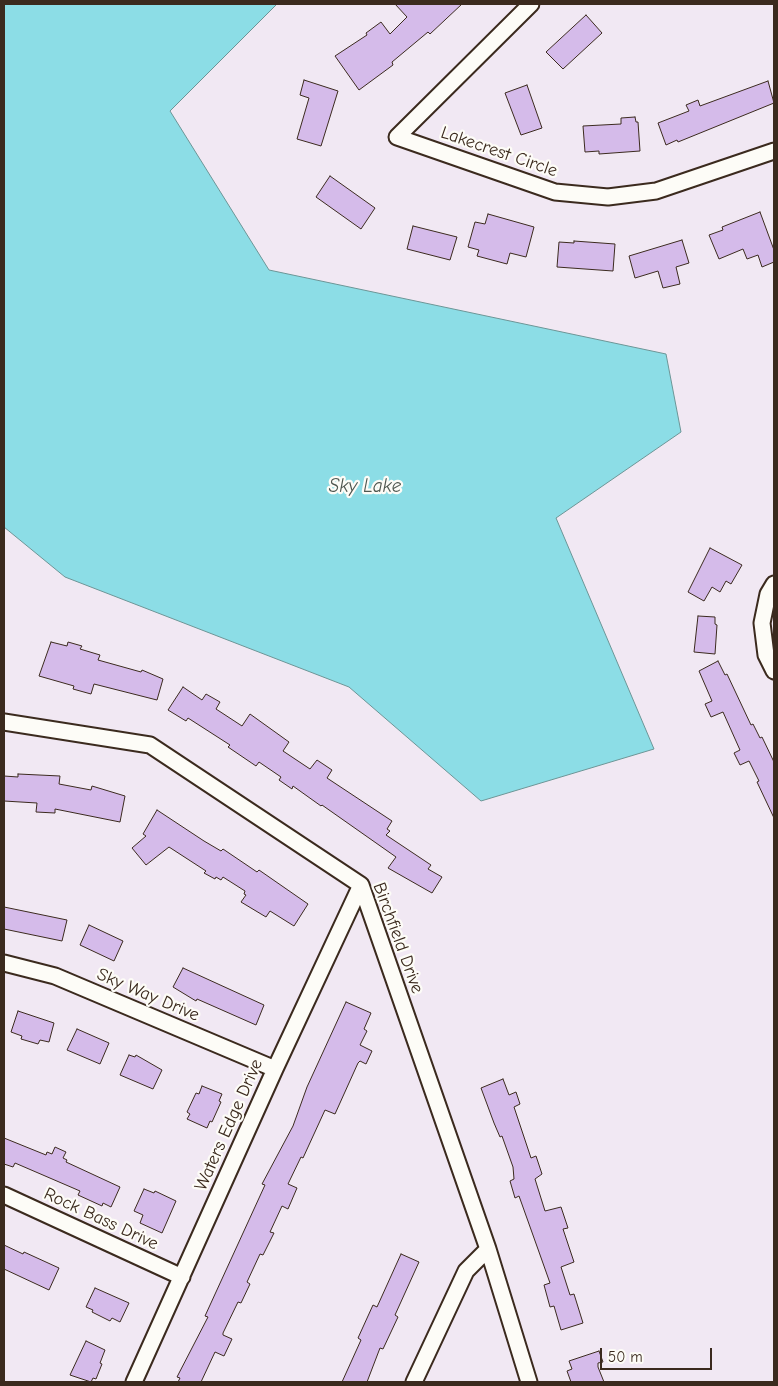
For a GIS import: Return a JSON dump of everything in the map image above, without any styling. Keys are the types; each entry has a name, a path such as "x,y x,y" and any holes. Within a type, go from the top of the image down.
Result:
{"street":[{"name":"Lakecrest Circle","path":"531,4 396,137 555,192 608,197 656,191 774,151"},
{"path":"771,589 762,624 766,655 774,671"},
{"name":"Birchfield Drive","path":"4,722 150,745 361,885 488,1249 529,1382"},
{"name":"Waters Edge Drive","path":"134,1382 275,1069 361,885"},
{"name":"Sky Way Drive","path":"4,963 55,976 275,1069"},
{"name":"Rock Bass Drive","path":"4,1195 182,1277"},
{"path":"414,1382 466,1271 488,1249"}],"water":[{"name":"Sky Lake","path":"4,4 277,4 170,111 269,270 666,354 681,432 556,518 654,749 481,801 349,687 65,577 4,527"}],"building":[{"path":"395,4 462,4 430,34 428,32 392,62 393,65 359,90 335,56 367,35 366,33 381,22 390,34 407,17"},
{"path":"586,15 602,33 563,69 546,52"},
{"path":"304,80 338,91 321,146 297,139 309,98 300,95"},
{"path":"768,81 774,103 678,142 677,140 666,145 658,123 689,111 686,105 698,100 700,106"},
{"path":"527,85 542,128 521,135 505,93"},
{"path":"635,117 636,122 638,122 640,151 599,154 599,151 585,152 583,126 621,124 621,118"},
{"path":"330,176 375,208 361,229 316,197"},
{"path":"760,212 774,250 774,262 762,267 758,255 747,259 743,249 719,259 709,235 723,230 722,227"},
{"path":"488,214 534,227 526,257 510,253 507,264 477,256 479,250 468,247 475,222 485,224"},
{"path":"413,226 457,237 450,260 407,249"},
{"path":"682,240 689,263 676,267 680,284 663,288 658,271 635,278 629,256"},
{"path":"574,241 615,244 613,271 557,267 559,242 574,243"},
{"path":"710,548 742,565 731,584 726,581 720,592 712,587 704,601 688,592"},
{"path":"698,616 715,617 715,624 717,625 715,654 694,652"},
{"path":"51,642 67,646 68,642 82,646 80,649 100,655 98,660 141,672 142,670 163,679 157,700 94,684 91,694 73,689 74,686 39,676"},
{"path":"718,661 725,675 727,674 751,725 753,724 760,738 762,737 774,762 774,818 749,761 740,765 734,753 740,750 723,712 711,717 705,704 712,701 699,671"},
{"path":"183,687 202,700 206,694 220,702 216,709 242,726 250,714 289,742 283,751 310,769 317,760 332,770 327,778 392,821 387,829 390,831 386,835 431,865 428,869 442,877 432,893 388,868 396,857 322,805 293,786 292,789 279,780 281,777 259,762 256,766 228,747 230,745 188,718 186,721 168,710"},
{"path":"18,774 60,776 59,784 91,790 92,786 125,796 120,822 55,809 55,813 36,812 37,803 4,801 4,776 18,777"},
{"path":"157,810 221,851 223,849 257,872 259,870 308,904 294,926 270,911 266,917 241,902 246,895 244,894 245,891 223,877 221,880 216,877 215,879 204,873 206,871 169,847 146,865 132,848 146,836 143,834"},
{"path":"4,907 67,920 62,941 4,929"},
{"path":"89,925 123,941 114,961 80,945"},
{"path":"183,968 264,1005 256,1025 197,999 196,1001 173,987"},
{"path":"346,1002 371,1013 364,1029 367,1031 360,1045 372,1051 366,1064 360,1061 358,1063 335,1114 325,1110 303,1158 301,1157 288,1184 297,1188 288,1209 282,1206 270,1232 274,1233 263,1255 260,1254 247,1282 250,1284 241,1303 238,1302 223,1333 223,1335 232,1339 224,1356 215,1352 201,1382 178,1382 180,1378 177,1377 208,1317 205,1316 265,1185 262,1184 293,1126 307,1087"},
{"path":"18,1011 54,1023 49,1042 40,1040 38,1044 21,1039 22,1036 11,1032"},
{"path":"77,1029 109,1043 100,1064 67,1050"},
{"path":"129,1055 135,1057 136,1055 162,1070 153,1089 120,1075"},
{"path":"503,1079 509,1095 516,1092 520,1104 514,1107 531,1158 536,1156 542,1174 535,1179 545,1211 561,1207 568,1228 563,1229 574,1262 561,1267 570,1295 574,1294 583,1323 561,1330 554,1306 550,1307 544,1285 550,1283 519,1196 515,1198 510,1181 514,1179 513,1167 481,1088"},
{"path":"202,1086 222,1094 219,1101 221,1102 212,1122 210,1121 207,1128 187,1119 190,1114 187,1112 196,1093 199,1094"},
{"path":"4,1138 46,1155 47,1152 52,1154 55,1147 66,1152 63,1158 67,1160 66,1162 120,1187 111,1207 103,1203 102,1206 78,1195 80,1191 15,1163 13,1167 4,1164"},
{"path":"144,1189 154,1193 155,1191 176,1201 162,1233 140,1223 143,1215 134,1211"},
{"path":"4,1245 59,1268 49,1290 4,1269"},
{"path":"401,1254 419,1262 395,1315 398,1317 383,1349 380,1348 367,1382 342,1382 361,1340 358,1338 373,1305 377,1307"},
{"path":"95,1288 129,1303 120,1322 112,1318 110,1321 86,1307"},
{"path":"86,1341 105,1350 96,1379 93,1378 91,1382 70,1375"},
{"path":"599,1351 603,1362 598,1363 598,1367 604,1382 571,1382 567,1371 572,1369 569,1361"}]}
